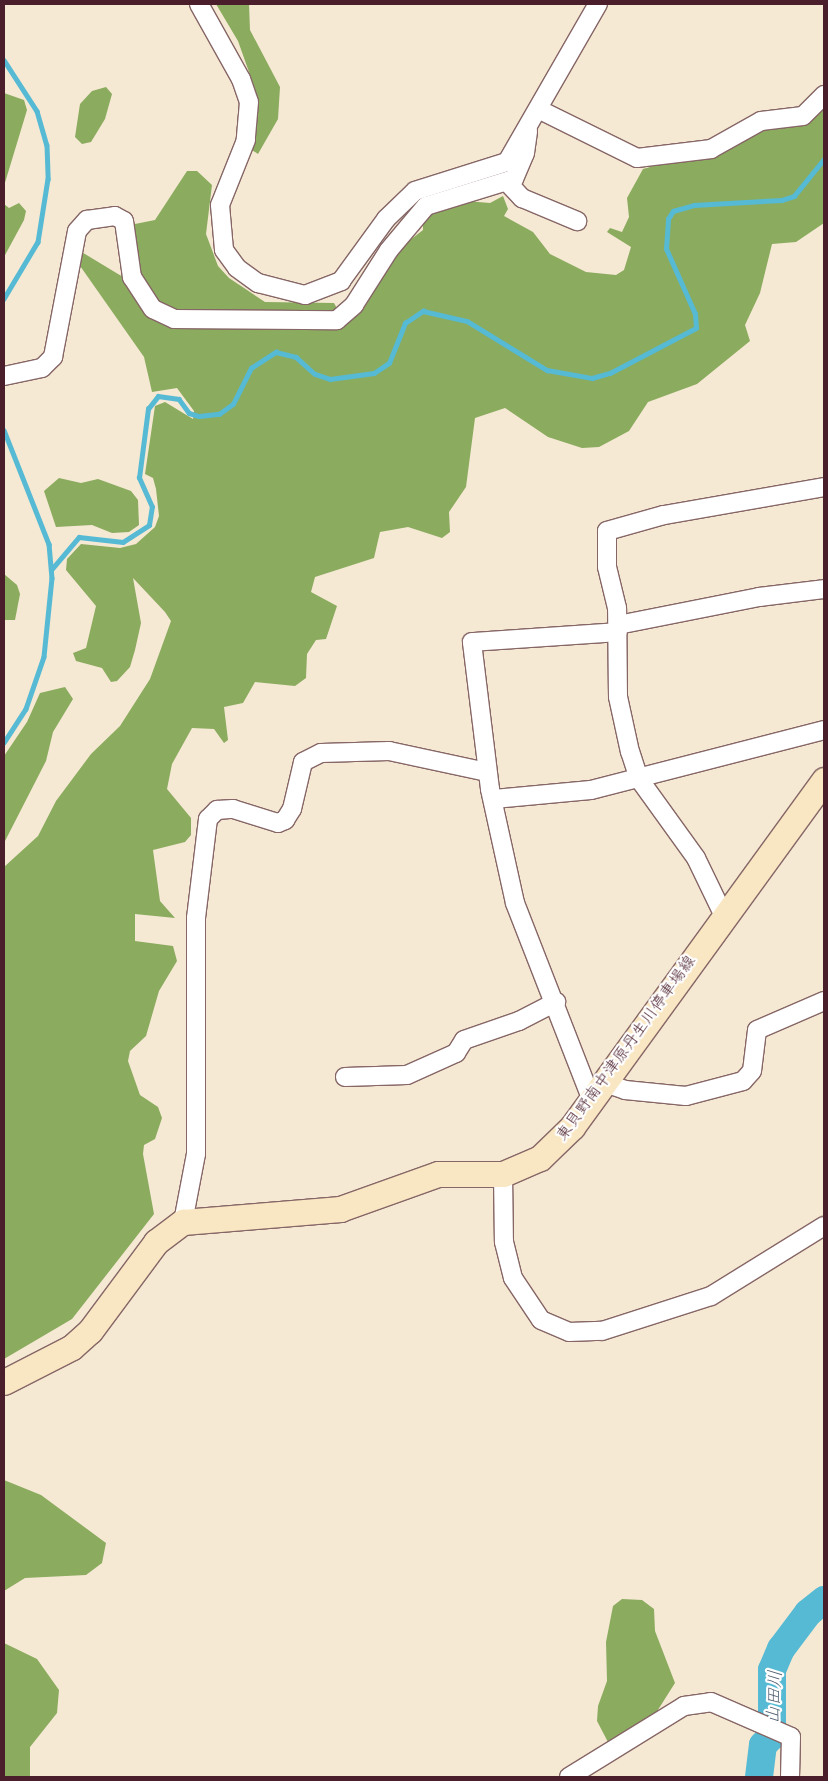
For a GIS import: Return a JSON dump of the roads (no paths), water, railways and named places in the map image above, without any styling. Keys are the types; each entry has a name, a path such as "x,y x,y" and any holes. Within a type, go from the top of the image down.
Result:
{"main road":[{"name":"東貝野南中津原丹生川停車場線","path":"183,1222 340,1209 438,1174 503,1174 540,1158 572,1127 596,1090 824,780"},
{"path":"4,1382 72,1346 90,1331 156,1242 183,1222"}],"street":[{"path":"198,4 242,79 249,102 246,140 220,204 221,240 237,268 274,290 305,295 331,288 352,270 400,203 415,192 499,166 528,131 598,4"},
{"path":"540,110 638,158 711,149 761,121 803,116 824,96"},
{"path":"4,376 42,368 53,357 77,232 87,220 115,216 124,221 132,277 154,309 174,319 325,322 347,314 389,250 426,206 508,183 522,167 528,131"},
{"path":"508,183 522,198 577,221"},
{"path":"724,916 696,858 639,779 618,697 618,628 607,567 607,531 664,515 824,487"},
{"path":"824,589 759,597 618,628 472,642 487,772 520,920 596,1090 625,1090 686,1096 743,1081 752,1071 757,1030 824,1001"},
{"path":"494,799 568,793 639,779 824,730"},
{"path":"183,1222 196,1154 196,918 208,819 218,810 234,809 278,823 285,820 292,809 303,762 321,753 389,751 487,772"},
{"path":"345,1078 408,1076 456,1053 464,1040 519,1021 556,1002"},
{"path":"503,1174 504,1242 513,1278 541,1320 551,1328 569,1332 602,1331 711,1296 824,1226"},
{"path":"569,1777 684,1706 711,1702 760,1721 787,1735 793,1752 790,1777"}],"waterway":[{"path":"4,60 37,111 47,145 48,179 38,242 4,299"},
{"path":"51,570 79,537 123,542 149,525 152,507 139,478 148,409 158,396 179,399 189,413 199,416 219,414 233,404 251,368 276,352 296,357 315,374 330,379 374,373 389,363 405,323 423,311 467,321 547,370 592,378 610,373 696,328 695,314 666,249 668,219 673,211 694,205 782,200 794,196 824,159"},
{"path":"4,430 49,544 52,578 44,657 26,709 4,743"},
{"name":"山田川","path":"759,1777 763,1745 772,1736 772,1670 781,1649 808,1613 824,1600"}]}
